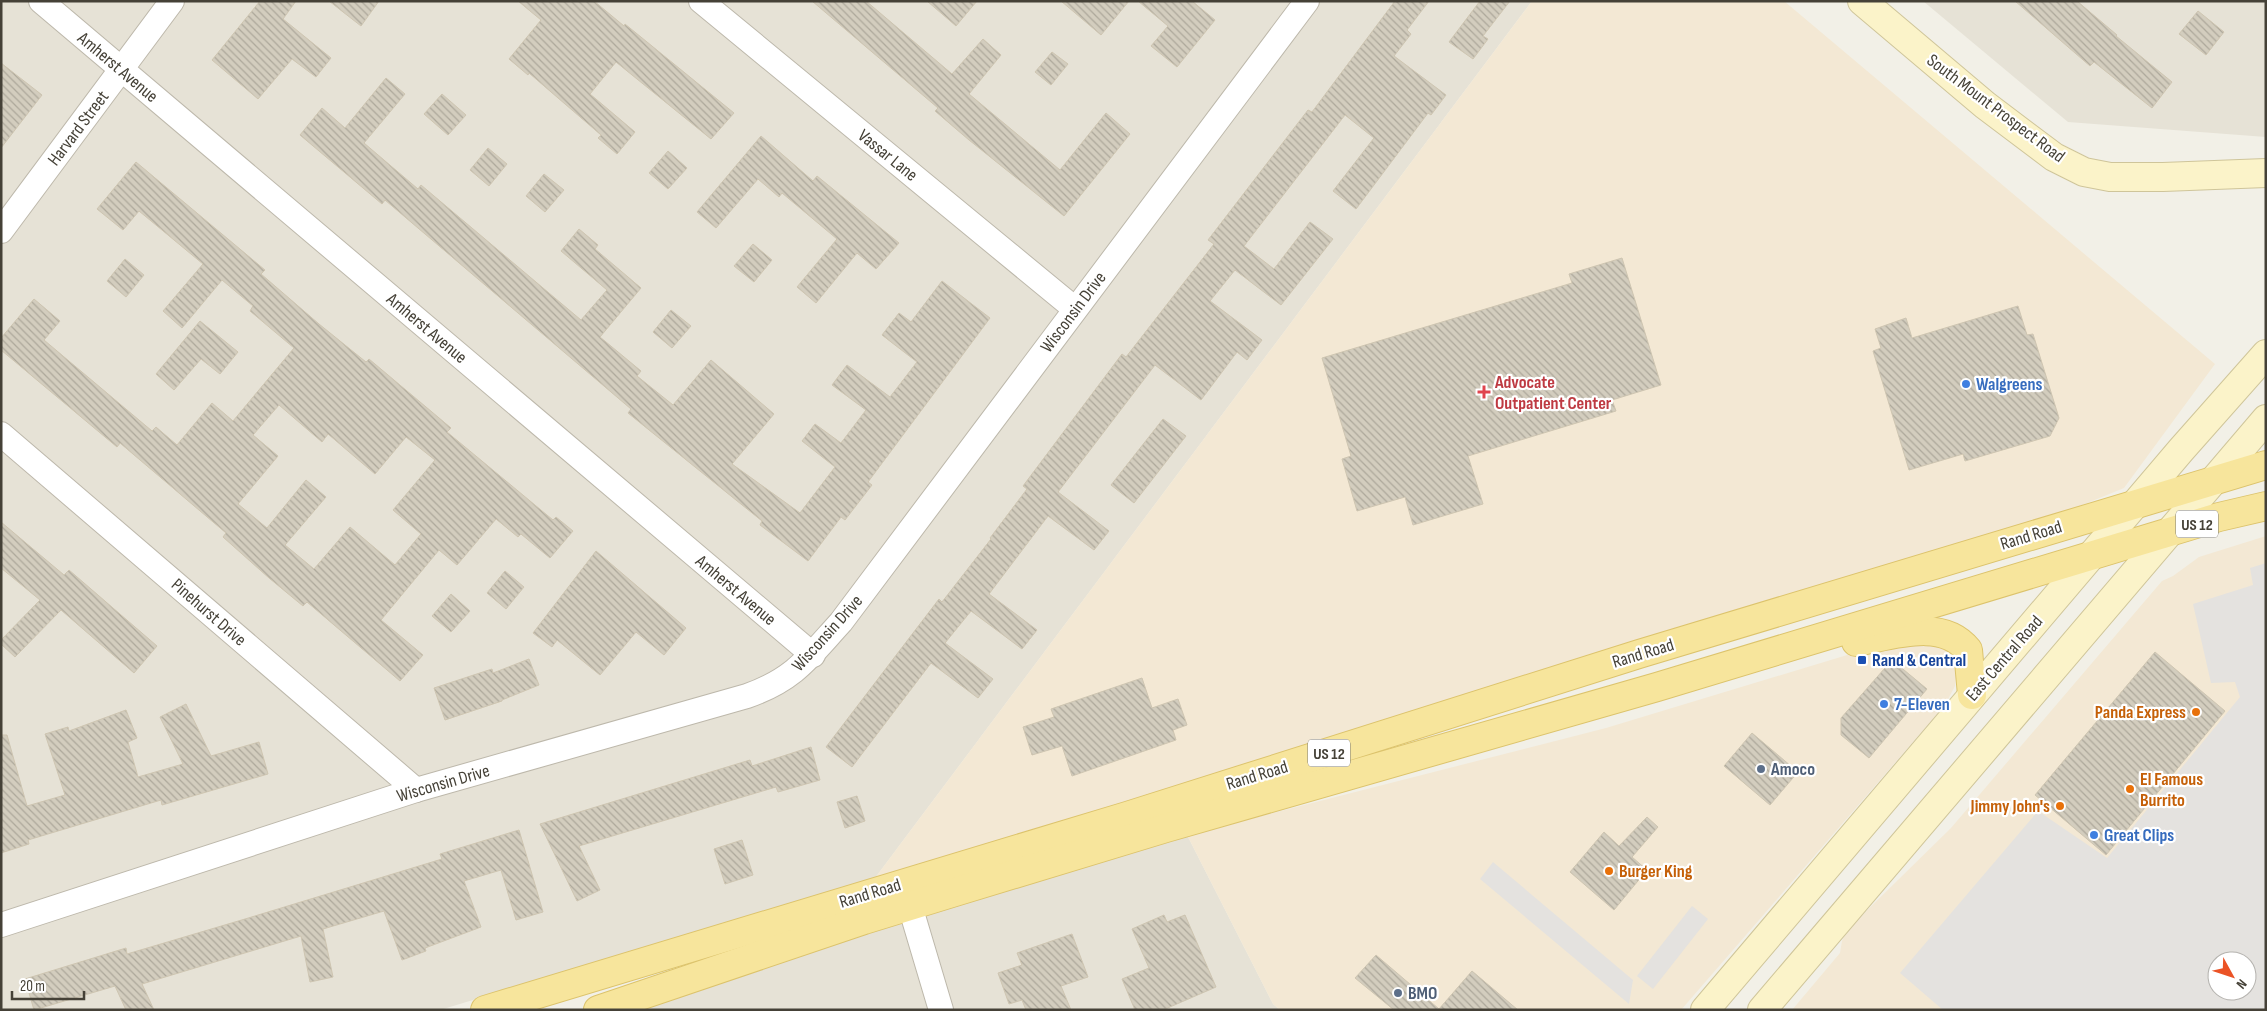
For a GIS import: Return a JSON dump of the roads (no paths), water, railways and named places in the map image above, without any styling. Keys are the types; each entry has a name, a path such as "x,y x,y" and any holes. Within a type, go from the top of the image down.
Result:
{"main road":[{"name":"South Mount Prospect Road","path":"1862,1 1985,105 2054,157 2084,172 2110,177 2163,178 2266,173"},
{"name":"East Central Road","path":"1705,1010 2134,504 2266,354"},
{"path":"1762,1010 2266,419"},
{"name":"US 12","path":"2214,480 2266,465"},
{"name":"Rand Road","path":"485,1010 1152,808 1639,654 2214,480"},
{"name":"US 12","path":"2170,532 2266,506"},
{"name":"Rand Road","path":"598,1010 864,920 954,892 1744,661 2170,532"},
{"path":"1744,661 1912,633 1939,631 1956,640 1968,650 1972,695"}],"street":[{"name":"Amherst Avenue","path":"41,1 813,655"},
{"name":"Harvard Street","path":"1,231 172,1"},
{"name":"Vassar Lane","path":"701,1 1075,309"},
{"name":"Wisconsin Drive","path":"1,925 416,790 754,693 786,678 813,655 842,622 1299,4"},
{"name":"Pinehurst Drive","path":"1,434 416,790"},
{"path":"913,916 941,1010"}],"place":[{"name":"Walgreens","path":"1966,384"},
{"name":"Advocate Outpatient Center","path":"1484,392"},
{"name":"Rand & Central","path":"1862,660"},
{"name":"7-Eleven","path":"1884,704"},
{"name":"Panda Express","path":"2196,712"},
{"name":"Amoco","path":"1761,769"},
{"name":"El Famous Burrito","path":"2130,789"},
{"name":"Jimmy John's","path":"2060,806"},
{"name":"Great Clips","path":"2094,835"},
{"name":"Burger King","path":"1609,871"},
{"name":"BMO","path":"1398,993"}]}
